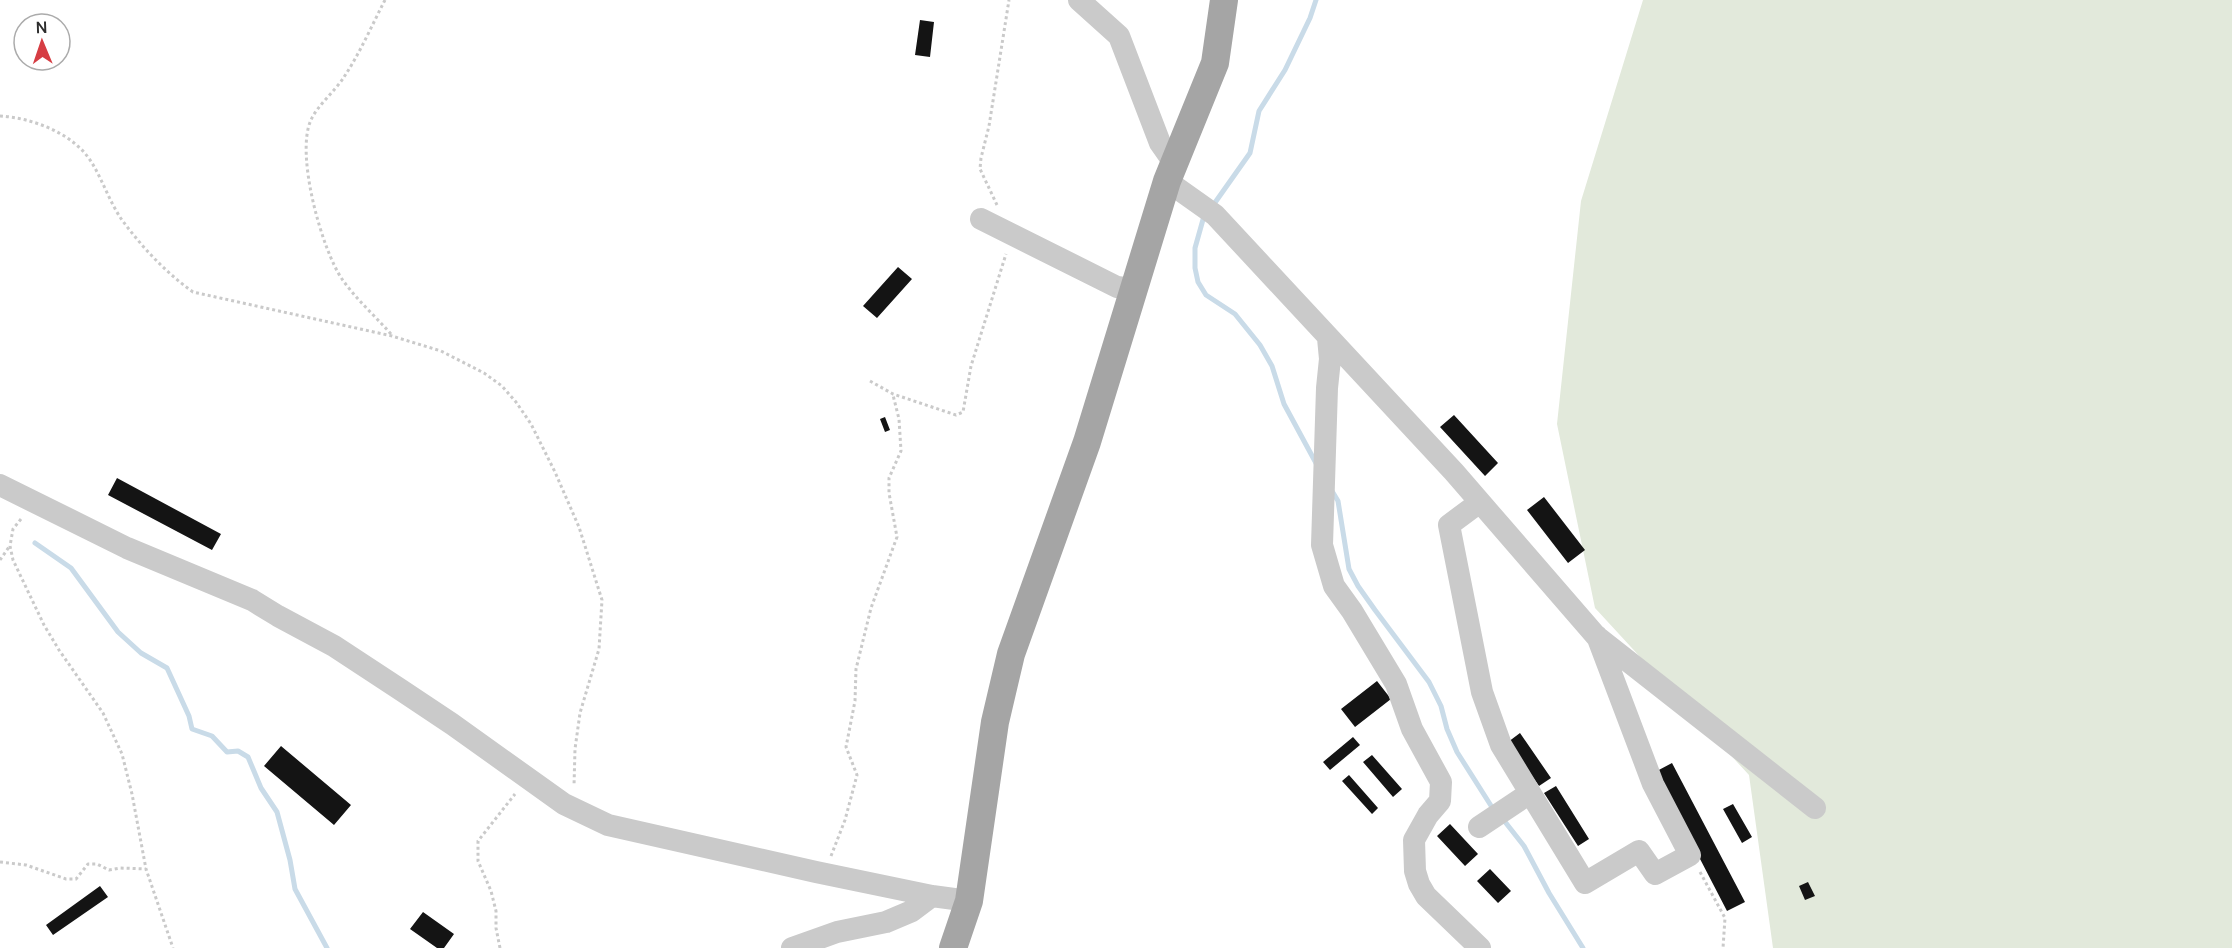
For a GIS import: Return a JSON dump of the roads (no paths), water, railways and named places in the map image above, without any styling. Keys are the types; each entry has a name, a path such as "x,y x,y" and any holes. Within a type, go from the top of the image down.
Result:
{"main road":[{"path":"953,948 969,901 995,722 1008,666 1087,442 1132,289 1170,172 1215,63 1224,0"}],"street":[{"path":"1079,0 1119,36 1170,172 1215,215 1480,502 1596,636 1815,808"},
{"path":"981,219 1117,287 1132,289"},
{"path":"1328,338 1330,359 1322,545 1327,567 1334,586 1352,611 1396,684 1412,729 1441,782 1440,801 1428,815 1414,840 1415,871 1419,884 1426,896 1480,948"},
{"path":"0,485 127,548 252,600 334,646 452,724 564,804 608,825 816,872 932,896 969,901"},
{"path":"1480,502 1449,525 1482,692 1501,745 1585,884 1639,851 1655,874 1690,855 1653,784 1596,636"},
{"path":"1491,819 1530,793"},
{"path":"792,948 837,932 886,922 912,911 932,896"}],"waterway":[{"path":"1214,204 1250,153 1259,111 1285,70 1310,18 1316,0"},
{"path":"1204,216 1195,248 1198,282 1206,295 1235,314 1260,345 1272,366 1284,404 1317,465"},
{"path":"1332,491 1338,501 1349,569 1358,586 1429,682 1441,706 1447,729 1457,752 1495,812"},
{"path":"35,543 71,568 118,632 141,653 167,668 189,716 192,729 212,736 227,752 238,751 248,757 261,788 277,812 295,889 327,948"},
{"path":"1502,818 1524,846 1549,893 1583,948"}]}
